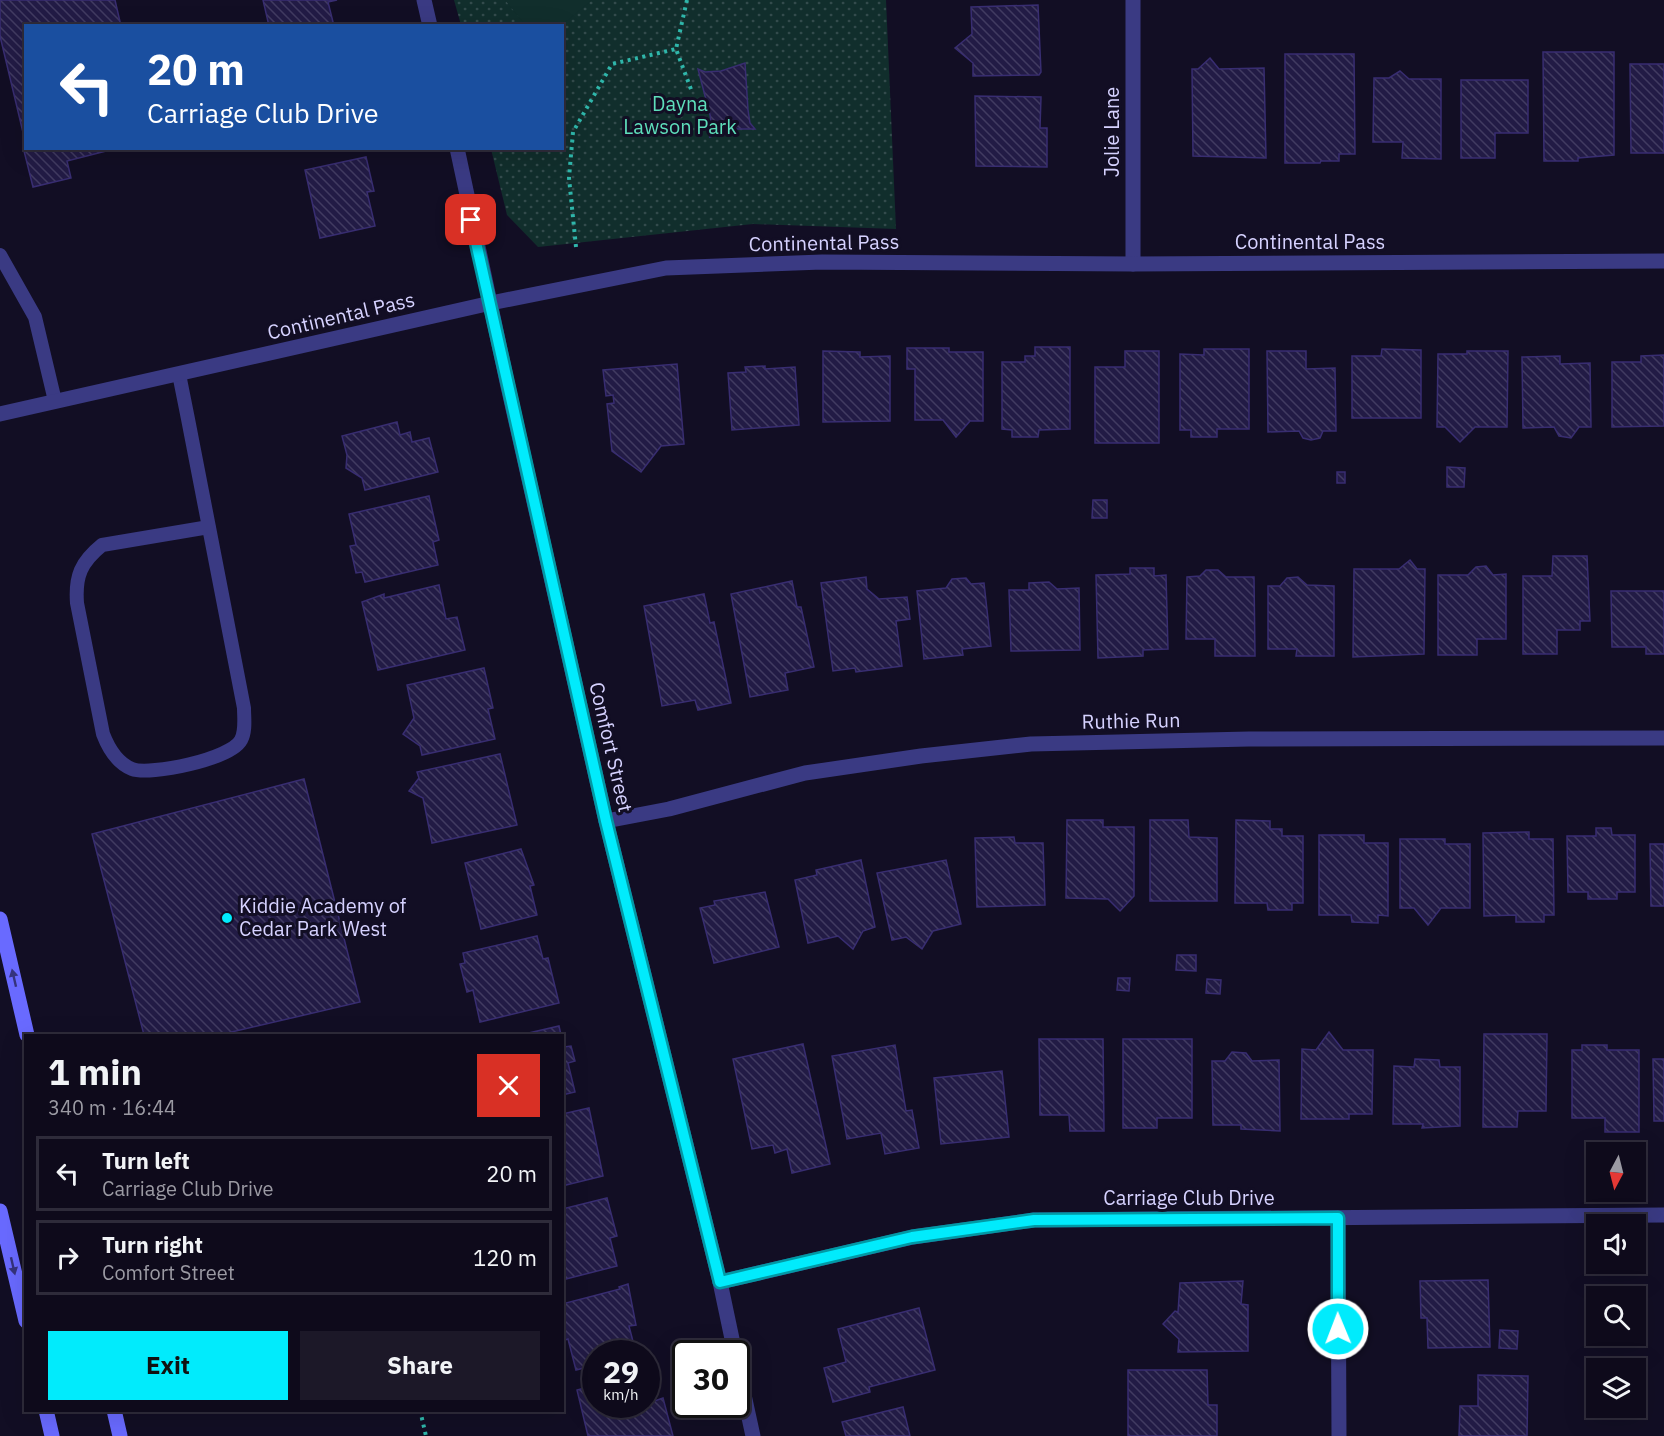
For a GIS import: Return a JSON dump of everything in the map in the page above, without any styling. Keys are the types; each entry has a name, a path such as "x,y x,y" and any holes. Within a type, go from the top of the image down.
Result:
{"main road":[{"path":"0,919 27,1034"},
{"path":"0,1211 24,1313"},
{"path":"46,1412 52,1436"},
{"path":"114,1412 120,1436"}],"street":[{"path":"424,0 430,24"},
{"name":"Jolie Lane","path":"1133,0 1133,264"},
{"name":"Comfort Street","path":"457,150 606,821 720,1282 732,1340"},
{"name":"Continental Pass","path":"0,414 491,303 666,268 822,262 1133,264 1664,261"},
{"name":"Ruthie Run","path":"606,821 669,809 805,773 921,756 1031,744 1249,739 1664,738"},
{"name":"Carriage Club Drive","path":"720,1282 912,1237 1034,1220 1664,1215"},
{"path":"1338,1218 1339,1436"},
{"path":"749,1418 753,1436"}],"lane":[{"path":"0,255 35,317 56,401"},
{"path":"179,375 209,527 244,708 245,726 241,741 230,752 214,759 148,770 132,769 119,760 107,746 103,734 77,603 76,585 79,570 88,556 102,545 209,527"}],"path":[{"path":"687,0 676,50 692,92"},
{"path":"576,247 569,178 573,132 612,64 676,50"},
{"path":"420,1412 426,1436"}],"green space":[{"name":"Dayna Lawson Park","path":"454,0 886,0 896,229 753,224 538,247 507,215 491,150 564,150 564,24 461,24"},
{"path":"505,0 592,0 563,24 524,24"}],"building":[{"path":"0,0 115,0 121,24 24,24 24,137 0,36"},
{"path":"263,0 337,0 328,2 334,24 269,24"},
{"path":"1038,5 1041,72 1039,75 973,76 973,63 955,48 972,34 971,7"},
{"path":"1543,52 1614,52 1614,155 1578,158 1578,161 1544,161"},
{"path":"1285,54 1354,54 1355,154 1339,154 1339,161 1285,163"},
{"path":"1210,58 1219,69 1264,68 1266,158 1193,156 1192,69 1198,69"},
{"path":"745,63 748,110 750,123 755,129 731,129 710,137 712,128 710,115 698,69 705,72 721,71"},
{"path":"1630,64 1664,64 1664,153 1631,153"},
{"path":"1400,71 1409,79 1441,79 1441,159 1402,158 1403,142 1373,142 1374,78 1389,78"},
{"path":"1461,80 1528,80 1528,133 1495,133 1495,158 1461,158"},
{"path":"975,96 1041,97 1040,128 1047,128 1047,167 976,166"},
{"path":"110,150 67,161 71,178 33,187 24,151"},
{"path":"366,157 374,191 367,192 375,226 320,238 305,170"},
{"path":"1035,347 1070,347 1070,429 1039,430 1038,437 1012,437 1012,430 1002,429 1002,362 1025,362 1025,356 1035,356"},
{"path":"907,348 949,348 949,352 983,352 983,421 970,421 956,437 943,420 915,420 915,369 907,369"},
{"path":"1204,349 1249,349 1249,429 1217,429 1217,437 1191,437 1191,430 1180,430 1180,354 1204,355"},
{"path":"1382,349 1421,350 1421,418 1352,418 1352,356 1381,356"},
{"path":"823,351 860,352 860,357 890,356 890,421 823,422"},
{"path":"1125,351 1159,351 1159,443 1095,443 1095,367 1125,367"},
{"path":"1267,351 1306,351 1306,369 1335,368 1336,431 1323,431 1320,438 1311,440 1303,438 1299,431 1268,432"},
{"path":"1467,351 1508,351 1507,427 1475,427 1460,442 1445,427 1437,427 1438,354 1467,354"},
{"path":"1664,355 1664,426 1612,427 1612,362 1641,362 1641,356"},
{"path":"1560,356 1560,364 1590,363 1591,427 1579,427 1571,438 1559,436 1554,427 1523,428 1522,357"},
{"path":"677,364 684,444 661,446 641,472 612,451 607,404 614,403 613,395 606,396 603,370"},
{"path":"765,366 765,369 795,367 799,425 732,430 728,373 746,372 745,367"},
{"path":"397,422 400,435 410,432 412,442 429,438 438,472 365,490 362,478 346,468 347,455 342,436"},
{"path":"1447,467 1465,468 1464,487 1447,487"},
{"path":"1337,472 1345,472 1345,483 1337,483"},
{"path":"429,496 439,540 433,542 438,565 365,582 362,572 356,573 350,546 356,545 349,514"},
{"path":"1093,500 1107,500 1107,518 1092,518"},
{"path":"1553,556 1587,556 1590,621 1580,621 1580,630 1557,630 1557,654 1523,654 1523,576 1552,576"},
{"path":"1410,560 1417,569 1425,569 1424,654 1353,657 1354,569 1399,569"},
{"path":"1486,566 1493,575 1506,574 1506,639 1477,639 1477,655 1438,655 1438,575 1468,575 1476,567"},
{"path":"1130,568 1154,568 1154,576 1166,575 1168,649 1143,650 1143,656 1098,658 1096,575 1130,574"},
{"path":"1206,570 1218,570 1226,577 1254,577 1255,656 1215,656 1215,639 1186,639 1187,577 1200,576"},
{"path":"866,577 867,589 879,599 907,597 910,619 896,621 902,666 856,672 855,668 833,671 821,583"},
{"path":"1298,577 1307,585 1334,586 1334,656 1296,656 1297,649 1268,649 1268,586 1280,586 1287,578"},
{"path":"966,578 971,584 984,583 991,646 962,649 963,655 924,659 917,591 946,588 952,579"},
{"path":"792,581 797,607 801,607 814,667 785,673 788,690 750,697 731,594"},
{"path":"1049,582 1057,589 1079,588 1080,650 1011,651 1009,590 1029,590 1029,583"},
{"path":"439,585 446,619 457,617 465,650 378,670 362,602 384,594 384,598"},
{"path":"1611,591 1664,591 1664,654 1646,654 1646,647 1612,647"},
{"path":"704,594 710,623 714,622 731,703 698,710 695,700 662,706 644,606"},
{"path":"484,668 493,708 488,709 495,739 422,755 420,746 403,734 414,718 407,685"},
{"path":"500,754 517,825 432,843 423,798 409,791 419,778 417,772"},
{"name":"Kiddie Academy of Cedar Park West","path":"304,779 360,1002 223,1034 144,1034 92,834"},
{"path":"1067,820 1103,820 1103,827 1134,827 1134,896 1120,911 1108,899 1066,898"},
{"path":"1150,820 1188,820 1189,837 1217,838 1217,901 1150,901"},
{"path":"1236,820 1270,821 1270,829 1282,829 1282,836 1303,836 1303,903 1292,903 1292,910 1268,910 1267,903 1235,903"},
{"path":"1596,828 1611,828 1612,835 1635,835 1635,892 1617,892 1617,899 1588,899 1588,892 1568,892 1567,836 1596,836"},
{"path":"1529,832 1529,839 1553,839 1554,915 1544,915 1544,922 1516,922 1516,915 1484,916 1483,833"},
{"path":"1319,835 1364,835 1364,843 1388,843 1388,916 1378,915 1378,923 1352,922 1351,915 1319,915"},
{"path":"1014,837 1015,843 1043,843 1045,905 977,907 975,838"},
{"path":"1400,839 1445,839 1445,844 1470,844 1470,908 1441,908 1428,925 1414,908 1400,908"},
{"path":"1650,844 1664,844 1664,906 1651,906"},
{"path":"521,849 534,885 530,886 537,915 481,929 465,863"},
{"path":"861,860 875,927 863,931 853,949 838,936 808,943 795,880 817,875 816,870"},
{"path":"946,860 961,924 933,931 922,949 906,937 892,940 877,873"},
{"path":"765,892 779,947 714,963 700,908 715,905 714,901"},
{"path":"537,936 543,959 548,958 559,1003 480,1022 473,990 467,992 460,964 465,963 463,953"},
{"path":"1177,955 1196,955 1196,971 1176,970"},
{"path":"1118,978 1130,978 1129,991 1117,990"},
{"path":"1207,979 1221,980 1220,994 1206,993"},
{"path":"559,1026 561,1034 524,1034"},
{"path":"1329,1032 1343,1050 1373,1050 1372,1114 1349,1114 1349,1119 1301,1119 1302,1049 1316,1050"},
{"path":"1484,1034 1547,1034 1546,1111 1518,1111 1517,1127 1483,1127"},
{"path":"1039,1039 1103,1039 1104,1131 1070,1131 1069,1115 1040,1115"},
{"path":"1123,1039 1192,1039 1192,1118 1157,1118 1157,1128 1123,1128"},
{"path":"803,1044 830,1164 792,1173 787,1149 775,1153 773,1145 752,1149 733,1059"},
{"path":"895,1045 906,1111 912,1110 919,1148 885,1154 881,1133 847,1139 832,1056"},
{"path":"1582,1045 1607,1045 1607,1050 1639,1050 1639,1132 1605,1132 1605,1118 1572,1118 1572,1050 1582,1050"},
{"path":"571,1046 575,1061 568,1063 575,1092 564,1095 564,1047"},
{"path":"1232,1052 1246,1053 1252,1061 1279,1060 1280,1131 1241,1129 1241,1125 1213,1125 1212,1061 1225,1061"},
{"path":"1415,1059 1439,1060 1440,1067 1460,1067 1460,1126 1422,1128 1423,1124 1393,1124 1394,1066 1414,1067"},
{"path":"1653,1059 1664,1059 1664,1121 1654,1121"},
{"path":"1002,1071 1009,1137 941,1144 934,1078"},
{"path":"589,1108 603,1176 564,1186 564,1114"},
{"path":"607,1198 617,1236 610,1238 617,1266 564,1279 564,1209"},
{"path":"1488,1280 1490,1347 1428,1348 1427,1318 1421,1318 1420,1281"},
{"path":"1243,1281 1241,1304 1248,1305 1248,1351 1178,1352 1179,1339 1163,1324 1175,1311 1178,1312 1180,1283"},
{"path":"628,1284 636,1325 629,1326 633,1340 582,1340 582,1368 576,1370 568,1339 564,1340 564,1303 620,1289 619,1287"},
{"path":"919,1308 935,1370 869,1387 870,1392 833,1402 824,1368 846,1362 838,1329"},
{"path":"1500,1330 1518,1331 1517,1349 1499,1348"},
{"path":"1128,1370 1207,1370 1208,1405 1217,1405 1217,1436 1128,1436"},
{"path":"1478,1375 1528,1376 1527,1436 1459,1436 1460,1406 1478,1406"},
{"path":"582,1389 582,1411 577,1390"},
{"path":"663,1398 673,1436 588,1436 584,1418 660,1418 660,1399"},
{"path":"903,1407 910,1436 846,1436 842,1422"}],"place":[{"name":"Kiddie Academy of Cedar Park West","path":"227,918"}],"route":[{"path":"471,220 606,821 720,1282 912,1237 1034,1220 1338,1218 1338,1329"}]}
